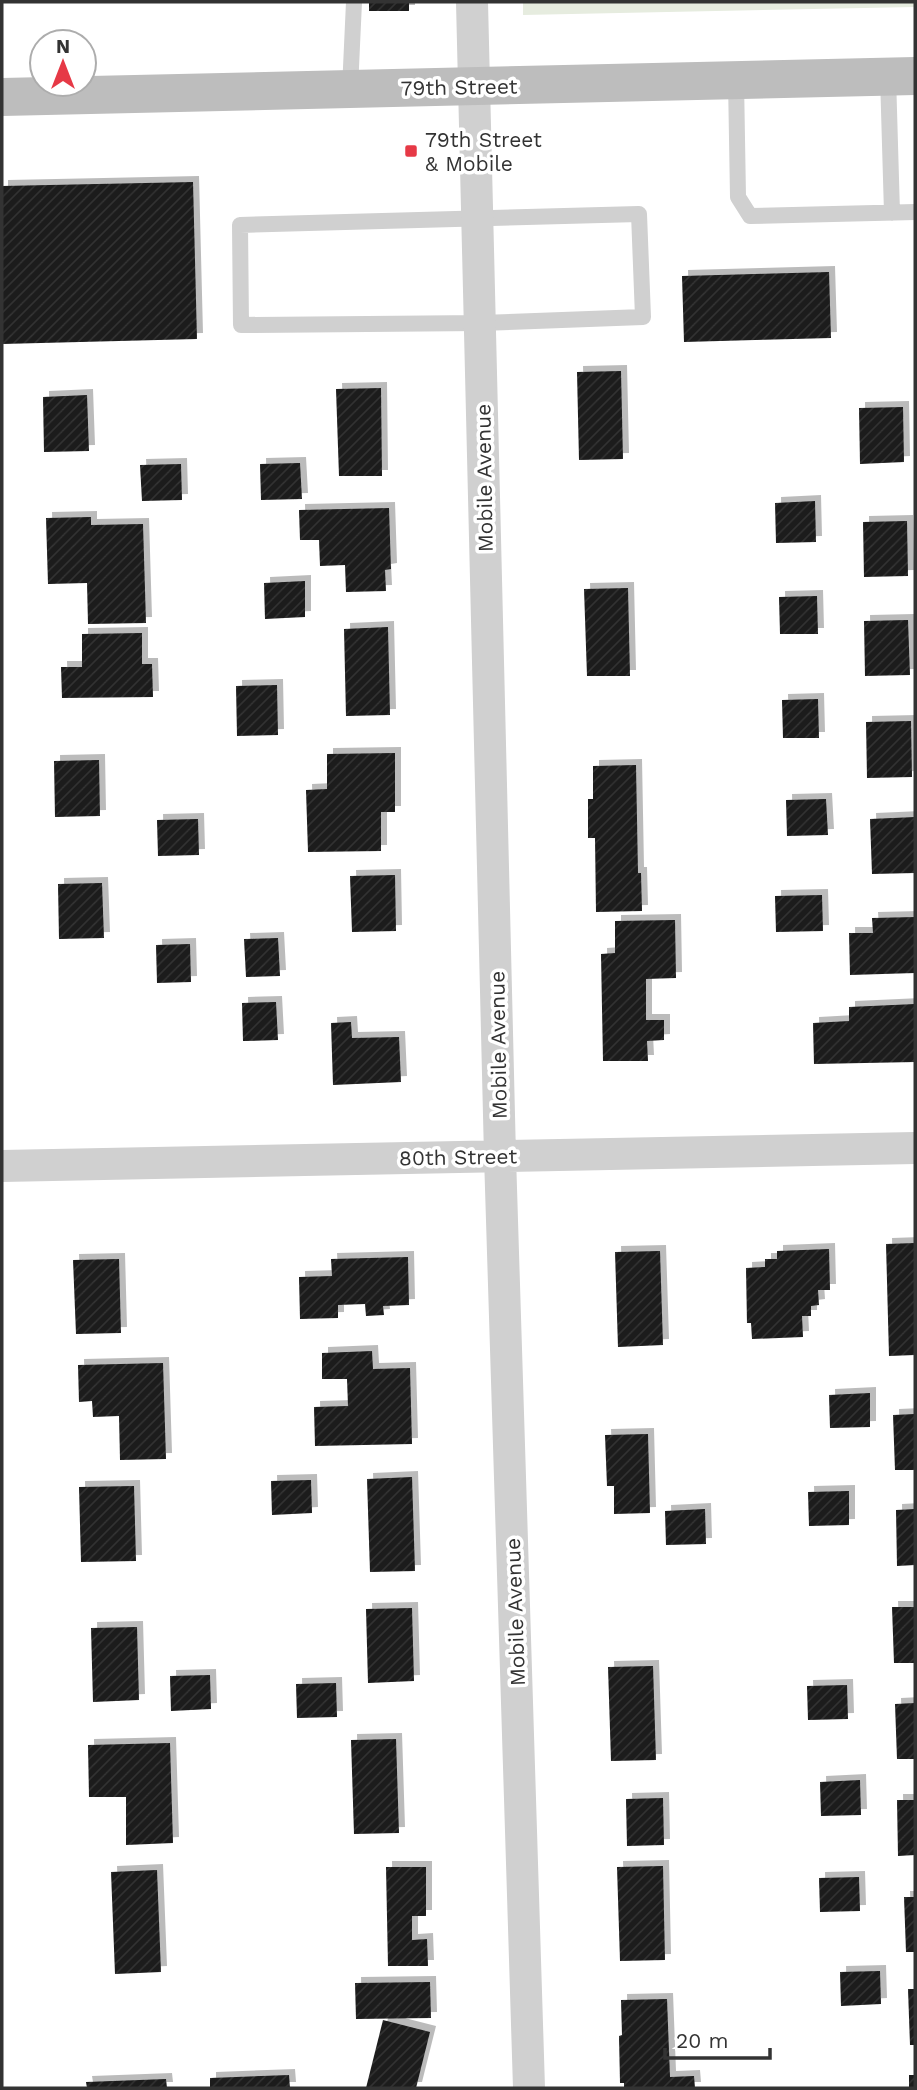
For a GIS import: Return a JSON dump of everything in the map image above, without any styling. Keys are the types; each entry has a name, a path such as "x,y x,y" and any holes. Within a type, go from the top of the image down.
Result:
{"main road":[{"name":"79th Street","path":"2,97 902,76"}],"street":[{"name":"Mobile Avenue","path":"472,2 500,1156 529,2088"},
{"name":"80th Street","path":"2,1166 915,1148"}],"lane":[{"path":"351,89 354,2"},
{"path":"892,213 902,76"},
{"path":"736,80 738,197 750,216 915,212"},
{"path":"639,214 643,317 481,323 241,325 240,225 639,214"}],"shaded area":[{"path":"523,2 915,2 915,7 523,15"}],"building":[{"path":"369,2 409,2 409,11 369,11"},
{"path":"193,182 197,339 2,344 2,186"},
{"path":"829,272 831,338 684,342 682,276"},
{"path":"621,371 623,459 579,460 577,372"},
{"path":"381,388 382,476 339,476 336,389"},
{"path":"87,395 89,451 44,452 43,397"},
{"path":"903,407 904,462 860,464 859,408"},
{"path":"300,463 302,499 261,500 260,464"},
{"path":"181,464 182,500 142,501 140,465"},
{"path":"815,501 816,542 776,543 775,503"},
{"path":"389,508 391,569 385,570 386,591 346,592 345,565 320,566 319,540 300,540 299,510"},
{"path":"91,517 91,525 143,524 146,623 88,624 87,583 48,584 46,518"},
{"path":"907,521 908,576 864,577 863,522"},
{"path":"305,581 305,617 265,619 264,583"},
{"path":"628,588 630,676 587,676 584,589"},
{"path":"817,596 818,634 780,634 779,597"},
{"path":"908,620 910,675 865,676 864,621"},
{"path":"388,627 390,715 346,716 344,629"},
{"path":"142,633 142,664 152,664 153,697 62,698 61,667 82,667 82,634"},
{"path":"277,685 278,735 237,736 236,686"},
{"path":"818,699 819,738 783,738 782,700"},
{"path":"911,721 912,777 867,778 866,722"},
{"path":"395,753 395,812 381,812 381,851 308,852 306,790 327,789 327,754"},
{"path":"99,760 100,816 55,817 54,761"},
{"path":"636,765 638,873 641,873 642,911 596,912 595,838 588,838 588,799 593,799 593,766"},
{"path":"826,799 828,835 787,836 786,800"},
{"path":"915,817 915,873 872,874 870,819"},
{"path":"198,819 199,855 158,856 157,820"},
{"path":"395,875 396,931 352,932 350,876"},
{"path":"102,883 104,938 59,939 58,884"},
{"path":"822,895 823,931 776,932 775,896"},
{"path":"915,917 915,973 850,975 849,933 873,933 872,918"},
{"path":"675,920 676,978 646,979 646,1020 664,1020 664,1040 647,1041 648,1061 603,1061 601,954 615,953 615,921"},
{"path":"278,938 280,976 246,977 244,939"},
{"path":"190,944 191,982 157,983 156,945"},
{"path":"276,1002 278,1040 243,1041 242,1003"},
{"path":"915,1004 915,1062 814,1064 813,1023 849,1021 849,1007"},
{"path":"351,1022 352,1038 399,1037 401,1082 333,1085 331,1023"},
{"path":"915,1243 915,1355 889,1356 886,1244"},
{"path":"829,1249 830,1290 818,1290 819,1305 811,1306 811,1316 802,1316 803,1337 752,1339 751,1323 747,1323 746,1268 765,1267 765,1259 777,1259 777,1251"},
{"path":"660,1251 663,1345 618,1347 615,1252"},
{"path":"408,1257 409,1305 383,1306 384,1315 366,1316 365,1304 338,1305 338,1318 300,1319 299,1277 332,1276 331,1259"},
{"path":"119,1259 121,1333 76,1334 73,1260"},
{"path":"372,1351 373,1369 410,1368 412,1444 315,1446 314,1407 348,1406 347,1379 322,1379 322,1353"},
{"path":"163,1363 166,1459 120,1460 119,1416 93,1417 92,1401 79,1402 78,1365"},
{"path":"870,1393 870,1427 830,1428 829,1395"},
{"path":"915,1414 915,1470 895,1470 893,1415"},
{"path":"648,1434 650,1513 614,1514 614,1486 607,1486 605,1435"},
{"path":"412,1477 415,1571 370,1572 367,1479"},
{"path":"311,1480 312,1513 272,1515 271,1481"},
{"path":"134,1486 136,1561 81,1562 79,1487"},
{"path":"849,1491 849,1525 809,1526 808,1492"},
{"path":"705,1509 706,1544 666,1545 665,1511"},
{"path":"915,1509 915,1565 897,1566 896,1510"},
{"path":"892,1607 915,1607 915,1663 894,1663"},
{"path":"412,1608 414,1681 368,1683 366,1609"},
{"path":"137,1627 139,1700 93,1702 91,1628"},
{"path":"653,1666 656,1760 611,1761 608,1667"},
{"path":"210,1675 211,1709 171,1711 170,1676"},
{"path":"336,1683 337,1717 297,1718 296,1684"},
{"path":"847,1685 848,1719 808,1720 807,1686"},
{"path":"915,1703 915,1759 897,1759 895,1704"},
{"path":"396,1739 399,1833 354,1834 351,1740"},
{"path":"170,1743 173,1843 126,1845 126,1797 89,1797 88,1745"},
{"path":"860,1780 861,1815 821,1816 820,1782"},
{"path":"663,1798 664,1845 627,1846 626,1799"},
{"path":"897,1800 915,1800 915,1855 898,1856"},
{"path":"663,1866 665,1960 620,1961 617,1867"},
{"path":"386,1867 426,1867 426,1916 412,1916 412,1940 427,1939 428,1966 388,1966"},
{"path":"157,1870 161,1972 115,1974 111,1872"},
{"path":"859,1877 860,1911 820,1912 819,1878"},
{"path":"904,1897 915,1897 915,1952 906,1952"},
{"path":"880,1971 881,2004 841,2006 840,1972"},
{"path":"430,1982 431,2018 356,2019 355,1983"},
{"path":"908,1989 915,1989 915,2045 910,2045"},
{"path":"667,1999 670,2077 694,2076 695,2088 624,2088 624,2083 620,2083 621,2000"},
{"path":"383,2020 430,2032 416,2088 366,2088"},
{"path":"289,2075 290,2088 210,2088 210,2078"},
{"path":"909,2075 915,2075 915,2088 909,2088"},
{"path":"166,2079 167,2088 87,2088 86,2082"}],"place":[{"name":"79th Street & Mobile","path":"411,151"}]}
